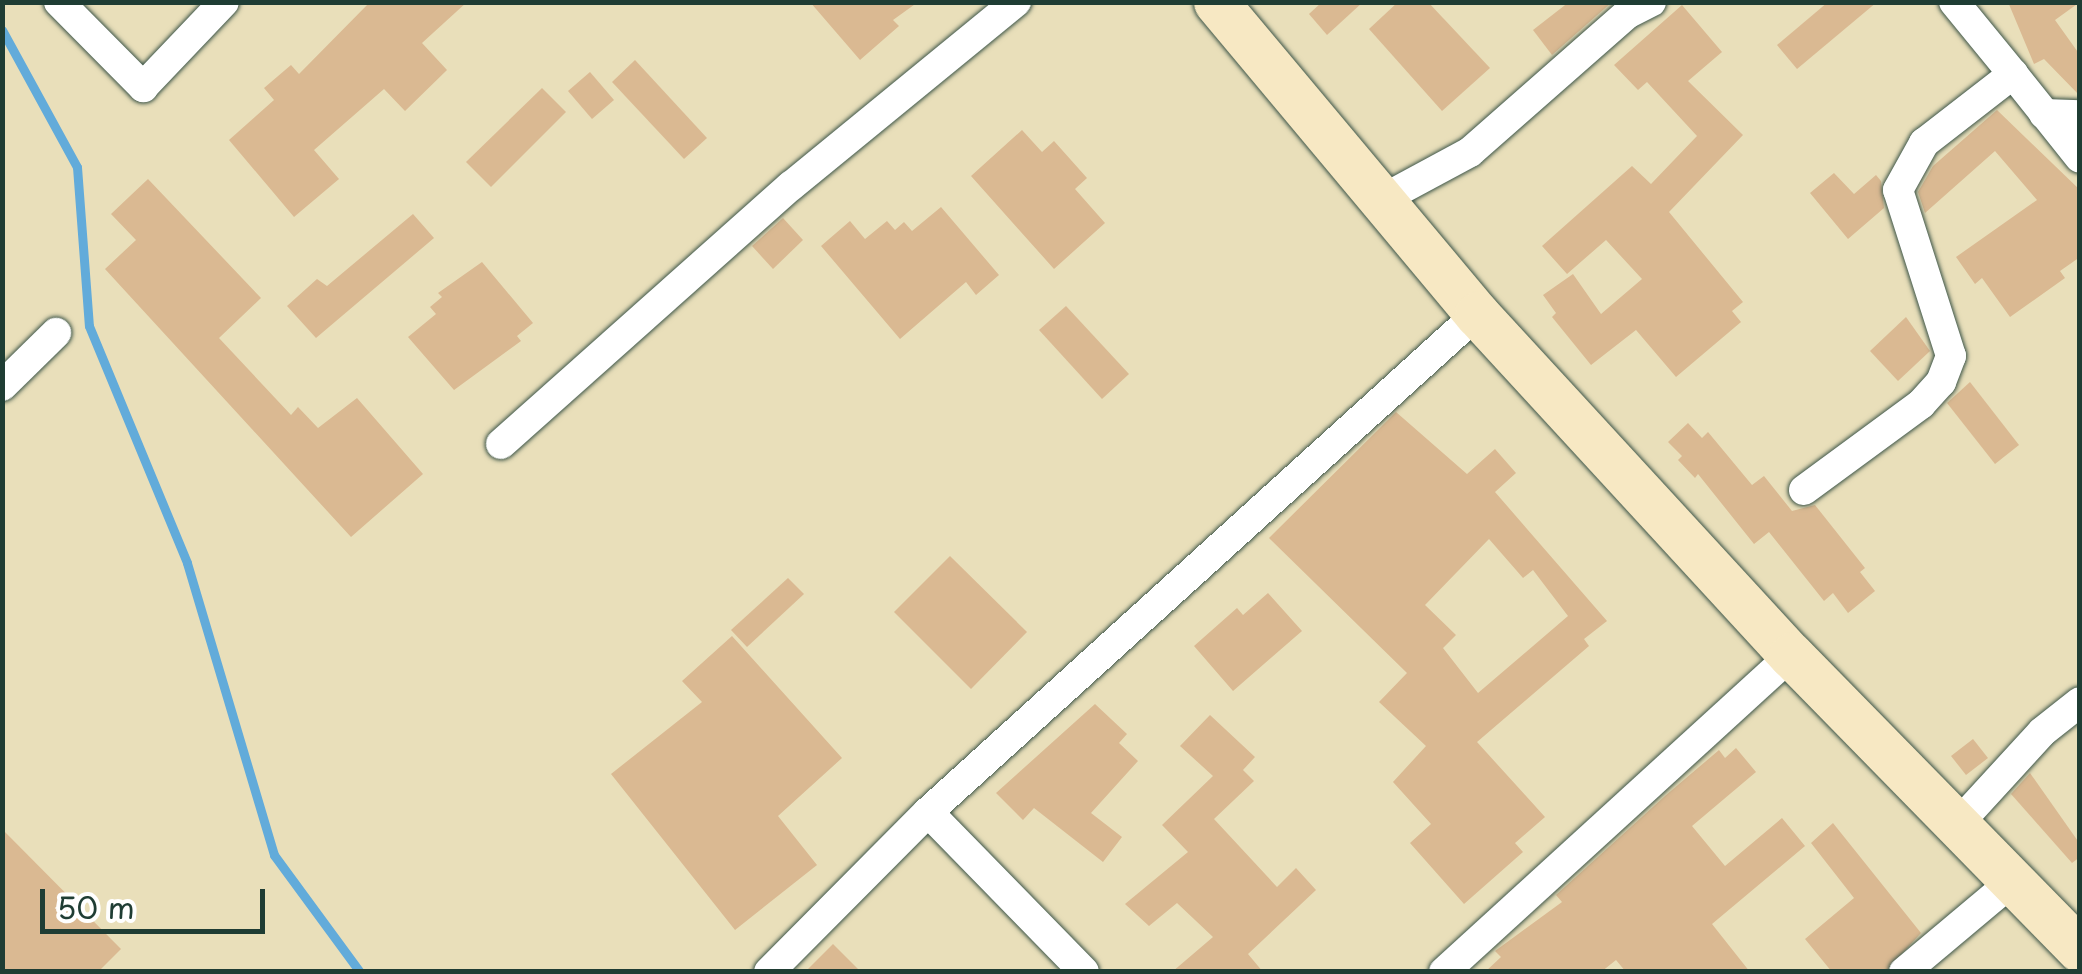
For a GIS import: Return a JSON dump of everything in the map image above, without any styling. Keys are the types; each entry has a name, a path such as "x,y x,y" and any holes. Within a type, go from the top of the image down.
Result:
{"street":[{"path":"59,2 142,87 224,2"},
{"path":"501,444 791,186 1016,2"},
{"path":"1216,2 1477,314 1790,655 2080,950"},
{"path":"1381,200 1470,152 1628,14 1651,2"},
{"path":"1954,2 2080,158"},
{"path":"1804,490 1941,382 1951,356 1898,190 1924,144 2012,74"},
{"path":"2044,114 2080,115"},
{"path":"769,972 793,959 928,812 1477,314"},
{"path":"2,386 56,333"},
{"path":"1444,972 1790,655"},
{"path":"1956,826 2042,732 2080,702"},
{"path":"928,812 1084,972"},
{"path":"1904,972 2010,883"}],"building":[{"path":"370,2 467,2 422,43 447,70 405,111 384,89 314,150 339,179 294,217 229,140 274,100 264,88 291,65 299,74"},
{"path":"810,2 918,2 893,20 899,26 860,60"},
{"path":"1322,2 1363,2 1327,35 1309,14"},
{"path":"1398,2 1428,2 1490,68 1442,111 1369,29"},
{"path":"1569,2 1612,2 1552,55 1533,30"},
{"path":"1828,2 1877,2 1797,69 1777,45"},
{"path":"2008,2 2080,2 2055,20 2080,55 2080,96 2044,59 2034,64"},
{"path":"1682,5 1722,52 1688,81 1743,135 1669,212 1743,302 1732,311 1741,322 1676,377 1636,330 1591,365 1552,317 1556,313 1543,295 1573,274 1601,314 1642,279 1606,240 1567,274 1542,246 1632,166 1651,184 1697,136 1647,82 1638,90 1614,65"},
{"path":"635,60 707,138 684,159 612,82"},
{"path":"590,72 614,100 592,119 568,91"},
{"path":"542,88 566,112 491,187 466,162"},
{"path":"1997,110 2080,190 2080,257 2060,271 2065,278 2010,317 1982,278 1975,284 1956,257 2037,200 1995,151 1925,213 1918,192 1933,166"},
{"path":"1022,130 1042,152 1054,141 1087,178 1075,189 1105,223 1054,269 971,176"},
{"path":"1834,173 1854,194 1876,175 1881,181 1884,208 1848,239 1810,193"},
{"path":"148,179 261,298 219,338 291,415 298,407 318,428 357,398 423,474 351,537 105,269 136,240 111,214"},
{"path":"941,207 999,275 976,295 966,282 900,339 821,246 850,221 865,239 887,221 895,230 904,222 912,231"},
{"path":"413,214 434,238 316,338 287,306 317,279 327,286"},
{"path":"783,218 803,240 773,269 752,246"},
{"path":"482,262 533,323 517,336 521,341 454,390 408,337 436,314 430,307 442,297 438,293"},
{"path":"1066,306 1129,374 1102,399 1039,330"},
{"path":"1906,317 1930,351 1898,381 1870,351"},
{"path":"1970,382 2019,445 1995,464 1947,403"},
{"path":"1396,412 1467,474 1495,449 1516,473 1495,492 1607,621 1584,639 1589,646 1477,742 1545,817 1515,843 1523,852 1464,904 1410,843 1431,824 1393,782 1426,746 1379,702 1407,673 1269,538","holes":["1489,539 1523,578 1533,570 1568,616 1478,693 1443,648 1456,635 1425,605"]},
{"path":"1688,423 1702,438 1708,432 1752,485 1764,476 1792,511 1815,505 1865,568 1860,572 1875,591 1848,613 1833,593 1824,601 1769,532 1754,544 1698,474 1695,478 1678,460 1682,456 1668,442"},
{"path":"950,556 1027,632 971,689 894,612"},
{"path":"788,578 804,594 747,647 731,630"},
{"path":"1268,593 1302,631 1233,691 1194,646 1237,608 1243,615"},
{"path":"732,636 842,758 778,816 817,865 735,930 611,774 702,702 682,681"},
{"path":"1095,704 1127,734 1119,743 1138,761 1091,813 1122,837 1103,862 1034,808 1023,820 996,793"},
{"path":"1210,715 1255,757 1243,770 1254,781 1214,819 1277,887 1296,868 1316,890 1248,954 1263,972 1172,972 1213,937 1177,903 1149,926 1125,904 1188,852 1162,825 1213,776 1180,746"},
{"path":"1973,739 1988,758 1966,775 1951,756"},
{"path":"1736,748 1756,772 1692,826 1725,866 1782,818 1805,846 1712,924 1750,972 1626,972 1616,960 1601,972 1485,972 1501,957 1495,951 1562,902 1556,895 1665,796 1719,750 1725,758"},
{"path":"2030,773 2080,844 2080,857 2072,863 2011,794"},
{"path":"1833,823 1921,933 1885,972 1832,972 1805,939 1854,898 1811,843"},
{"path":"2,829 121,949 98,972 2,972"},
{"path":"833,944 861,972 805,972"}],"waterway":[{"path":"2,30 77,167 89,326 187,563 274,855 360,972"}]}
